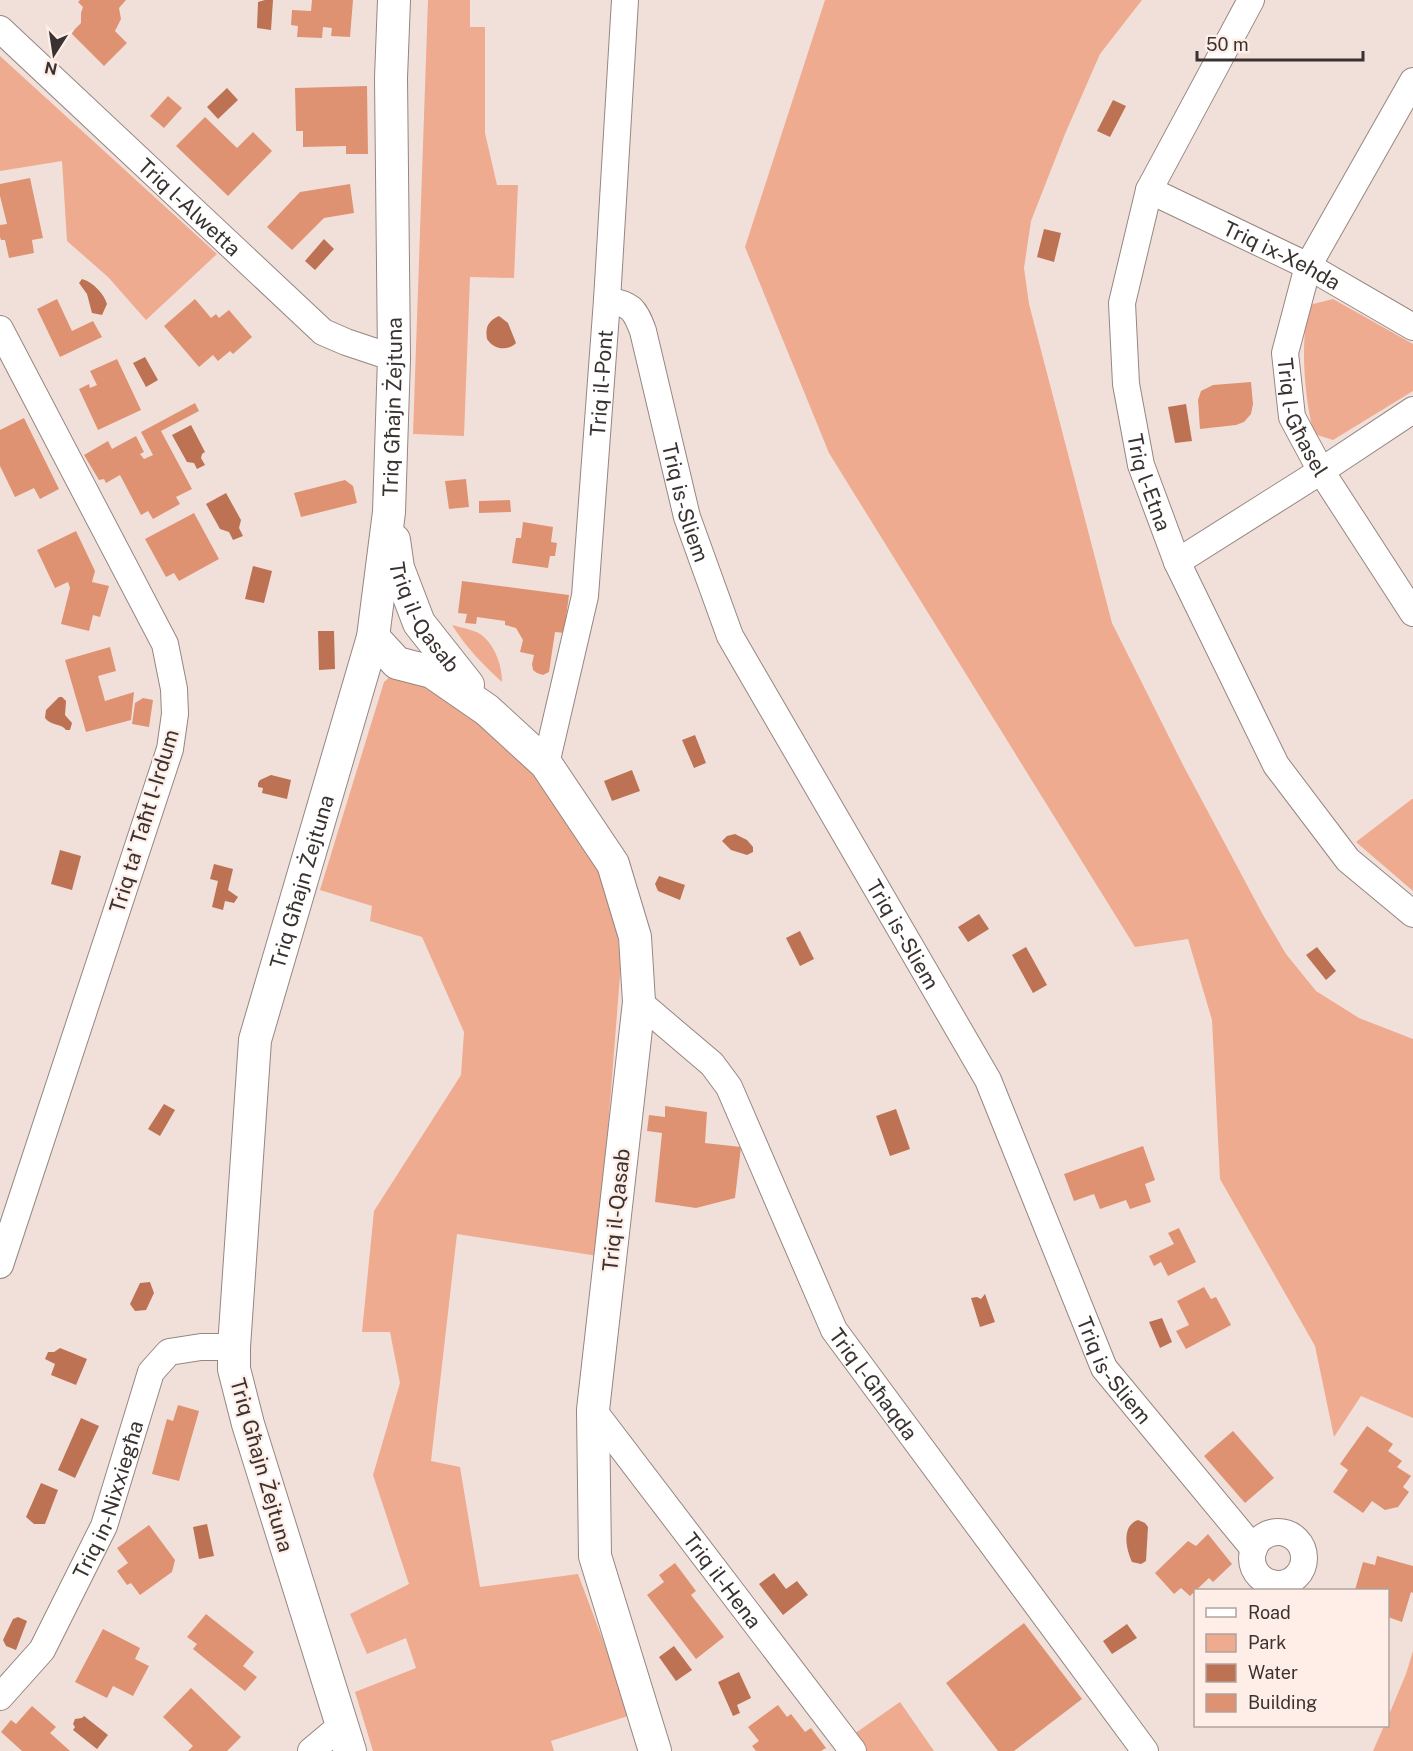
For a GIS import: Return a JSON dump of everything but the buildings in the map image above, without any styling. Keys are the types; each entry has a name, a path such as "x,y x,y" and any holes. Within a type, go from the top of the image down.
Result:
{"street":[{"name":"Triq Għajn Żejtuna","path":"346,1738 248,1424 234,1369 234,1347 255,1040 375,624 389,512 394,358 391,78 394,0"},
{"name":"Triq il-Pont","path":"546,764 585,596 607,300 625,0"},
{"name":"Triq l-Etna","path":"1251,0 1149,190 1122,303 1126,384 1141,465 1177,562 1276,765 1348,860 1413,914"},
{"name":"Triq l-Alwetta","path":"0,29 323,332 394,358"},
{"name":"Triq l-Għasel","path":"1413,81 1308,266 1285,353 1292,417 1321,471 1413,613"},
{"name":"Triq ix-Xehda","path":"1149,190 1308,266 1413,327"},
{"name":"Triq is-Sliem","path":"607,300 626,303 637,314 687,517 730,636 988,1080 1104,1368 1254,1549"},
{"name":"Triq ta' Taħt l-Irdum","path":"0,329 165,644 174,689 175,714 170,749 0,1265"},
{"path":"1177,562 1413,410"},
{"name":"Triq il-Qasab","path":"389,512 398,568 419,623 487,710"},
{"path":"375,624 411,601"},
{"name":"Triq il-Qasab","path":"375,624 397,663 432,672 487,710 546,764 613,864 635,937 639,1002 594,1410 595,1556 655,1751"},
{"name":"Triq l-Għaqda","path":"639,1002 712,1064 729,1087 834,1330 1145,1751"},
{"name":"Triq in-Nixxiegħa","path":"0,1696 42,1650 104,1526 151,1372 169,1352 201,1347 234,1347"},
{"name":"Triq il-Hena","path":"594,1410 854,1751"},
{"path":"311,1751 346,1738"}],"green space":[{"path":"428,0 470,0 470,27 485,27 485,133 497,185 518,185 514,278 470,277 464,436 413,434"},
{"path":"825,0 1142,0 1100,54 1031,221 1024,268 1029,304 1112,623 1183,765 1263,915 1286,954 1316,991 1359,1018 1413,1039 1413,1418 1361,1396 1334,1437 1315,1346 1220,1179 1212,1020 1188,939 1135,947 829,453 745,247"},
{"path":"0,56 217,254 146,320 108,277 67,241 62,161 0,171"},
{"path":"1333,299 1413,344 1413,391 1333,440 1314,434 1306,387 1304,352 1309,305"},
{"path":"452,625 477,633 488,641 498,658 502,682 475,655"},
{"path":"404,675 426,677 476,715 555,797 590,850 603,879 615,918 621,963 598,1256 457,1234 431,1461 460,1467 480,1587 578,1574 631,1715 551,1741 554,1751 373,1751 355,1692 416,1668 406,1638 367,1654 350,1614 409,1584 373,1475 400,1383 390,1332 362,1332 374,1211 461,1075 464,1032 422,937 370,921 372,906 320,890 384,682 390,677"},
{"path":"1413,799 1413,891 1356,842"},
{"path":"1413,1651 1413,1751 1373,1751 1384,1727 1389,1727 1389,1715"},
{"path":"900,1702 934,1751 866,1751 854,1734"}],"water":[{"path":"273,0 271,30 257,28 258,2"},
{"path":"227,88 238,100 218,119 207,107"},
{"path":"1113,100 1126,106 1110,137 1097,131"},
{"path":"1044,229 1061,233 1054,262 1037,257"},
{"path":"324,239 334,249 315,270 305,261"},
{"path":"82,279 98,289 103,296 107,304 102,315 92,313 87,294 79,283"},
{"path":"499,316 508,323 516,343 509,348 496,347 487,339 488,325"},
{"path":"145,357 158,380 146,387 133,363"},
{"path":"1186,404 1192,441 1175,443 1168,407"},
{"path":"191,425 205,452 201,458 205,465 197,469 194,463 187,462 172,435"},
{"path":"226,493 241,520 239,528 243,536 233,540 229,532 220,529 206,504"},
{"path":"253,566 272,571 264,603 245,599"},
{"path":"318,631 334,631 335,669 319,670"},
{"path":"59,697 66,701 65,715 72,723 70,730 45,718 46,710"},
{"path":"695,735 706,763 694,768 682,740"},
{"path":"632,770 640,791 612,801 604,781"},
{"path":"271,775 291,780 287,799 262,793 263,788 258,787 260,780"},
{"path":"735,834 747,840 753,847 753,852 747,855 731,850 722,841 727,836"},
{"path":"60,850 81,856 72,890 51,884"},
{"path":"214,864 233,869 228,890 238,897 234,903 225,901 223,910 212,907 218,881 210,879"},
{"path":"659,876 685,885 680,900 658,891 655,884"},
{"path":"979,914 989,929 968,942 958,927"},
{"path":"800,931 814,959 800,966 786,938"},
{"path":"1026,947 1047,985 1033,993 1012,955"},
{"path":"1317,947 1336,971 1326,980 1306,955"},
{"path":"164,1104 175,1110 160,1136 148,1129"},
{"path":"896,1109 910,1149 890,1156 876,1116"},
{"path":"150,1282 154,1293 146,1310 135,1311 130,1304 140,1283"},
{"path":"985,1294 995,1322 980,1327 971,1298 981,1299"},
{"path":"1162,1318 1172,1342 1160,1348 1149,1322"},
{"path":"60,1348 87,1359 76,1385 51,1375 55,1364 45,1359 48,1352 54,1352"},
{"path":"81,1418 99,1426 75,1478 58,1470"},
{"path":"41,1483 58,1490 45,1524 34,1524 26,1517"},
{"path":"1138,1520 1148,1527 1146,1561 1141,1564 1132,1562 1126,1538 1129,1527"},
{"path":"207,1524 214,1556 199,1559 193,1527"},
{"path":"774,1573 786,1589 797,1581 808,1595 783,1615 759,1584"},
{"path":"18,1617 27,1621 16,1650 6,1646 3,1640 13,1619"},
{"path":"1127,1624 1137,1638 1112,1654 1103,1641"},
{"path":"674,1646 692,1670 676,1681 659,1657"},
{"path":"739,1672 751,1698 737,1705 740,1713 733,1716 718,1682"},
{"path":"84,1716 108,1735 97,1749 73,1730 75,1719"}]}
